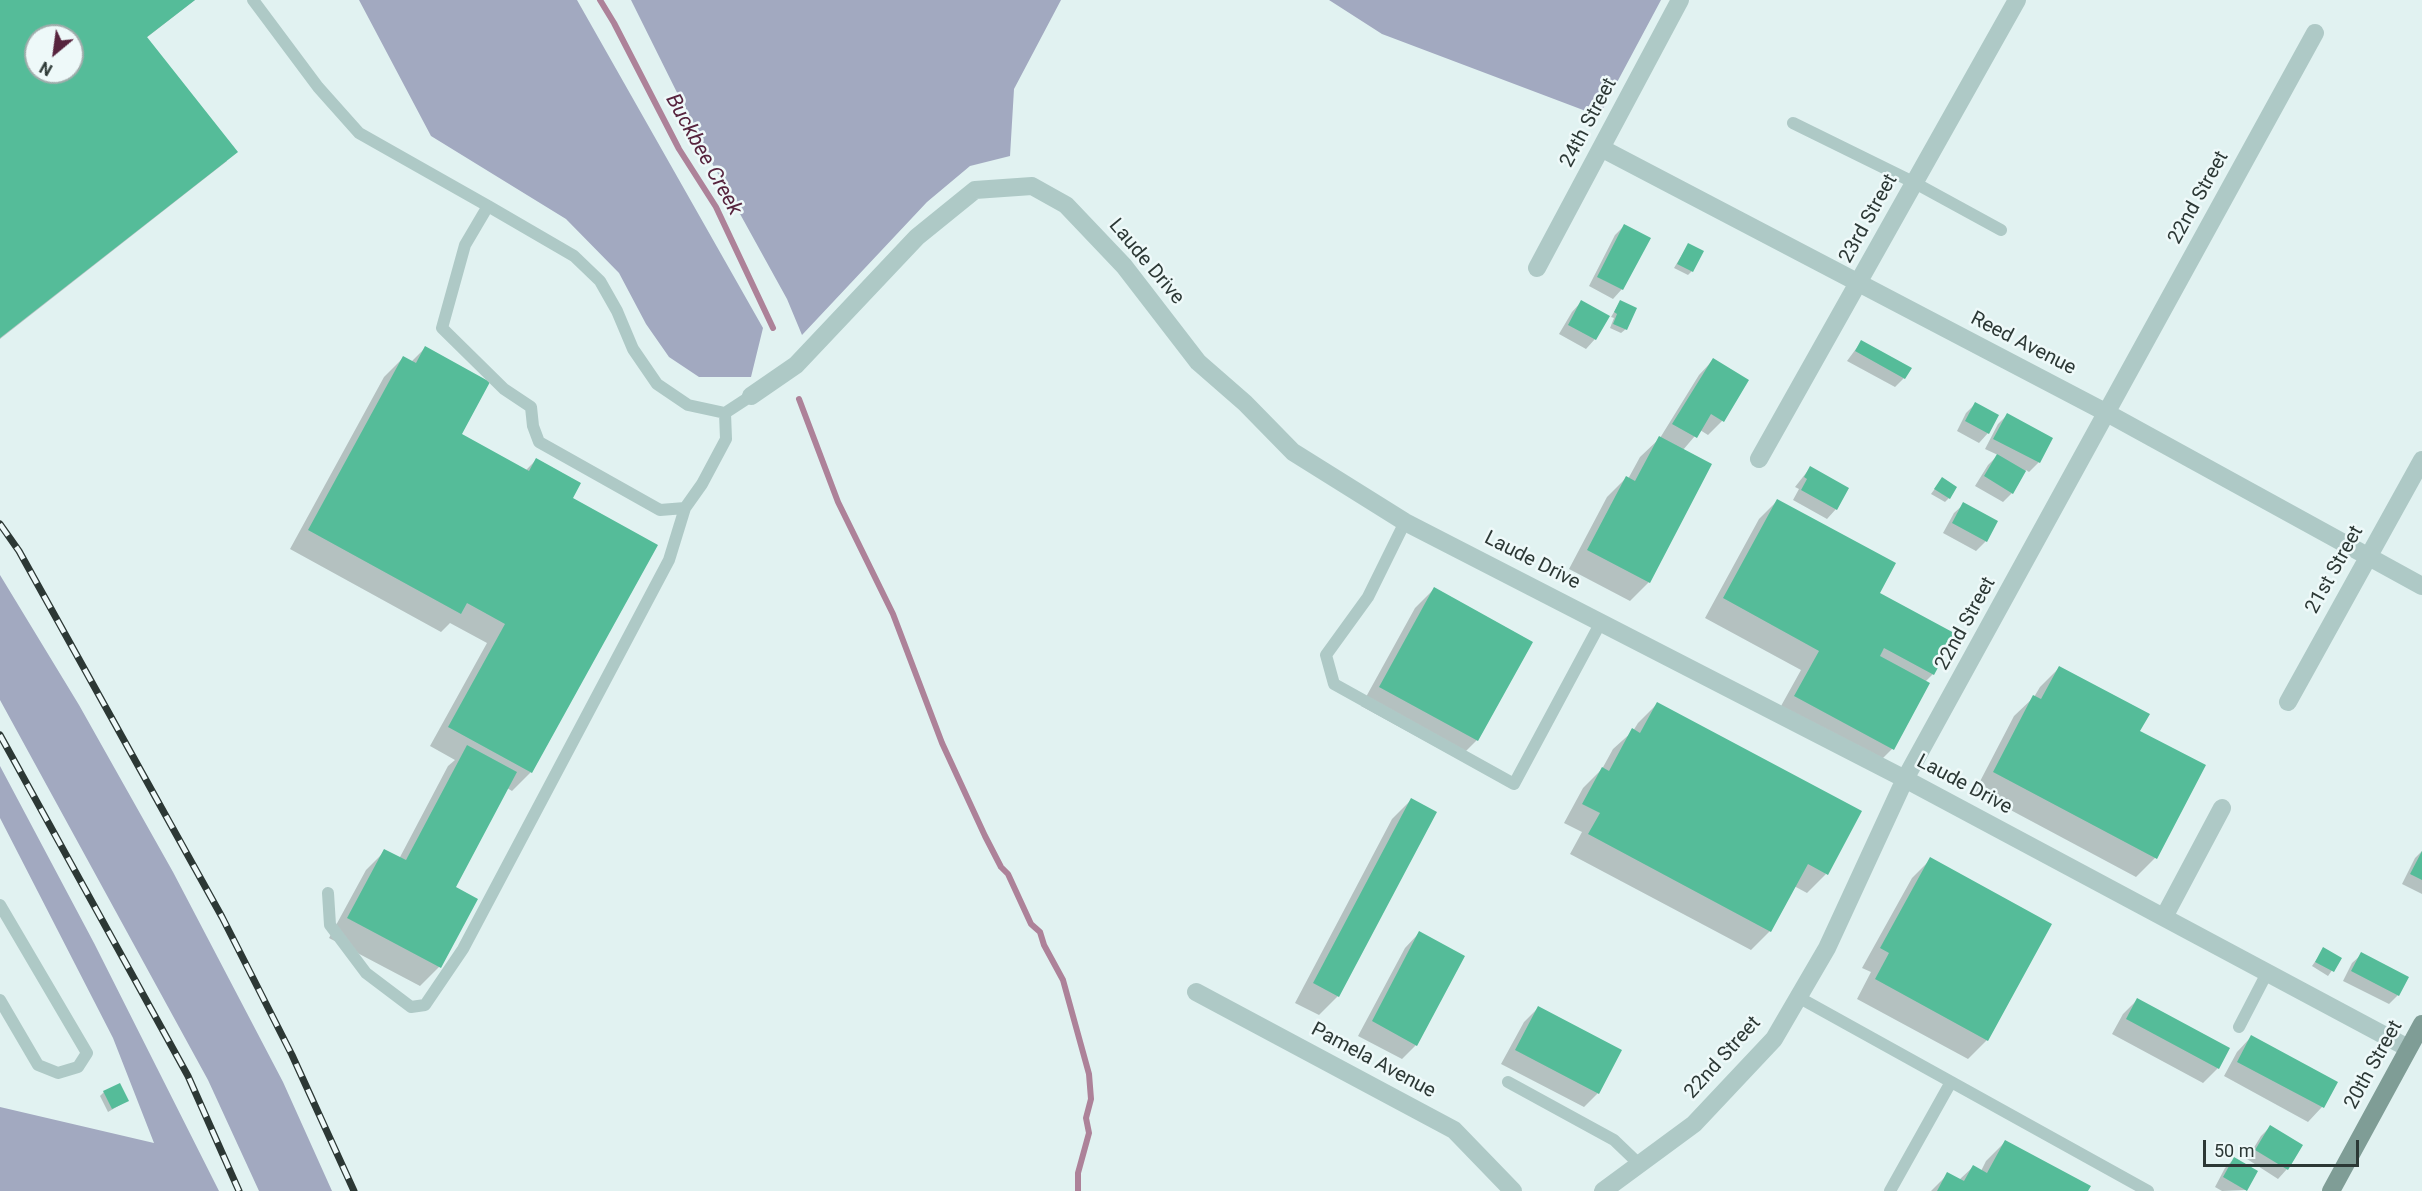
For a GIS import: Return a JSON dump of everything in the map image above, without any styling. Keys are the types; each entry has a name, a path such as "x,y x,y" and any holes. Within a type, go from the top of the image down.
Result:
{"street":[{"name":"24th Street","path":"1537,268 1680,0"},
{"name":"23rd Street","path":"1759,459 2017,0"},
{"name":"22nd Street","path":"1603,1191 1694,1124 1774,1039 1827,948 1905,779 2315,33"},
{"name":"Reed Avenue","path":"1601,148 2108,413 2422,586"},
{"name":"Laude Drive","path":"751,396 796,365 917,237 975,190 1032,186 1066,205 1124,266 1198,362 1245,403 1293,452 1405,522 1905,779 2408,1048"},
{"name":"21st Street","path":"2288,702 2422,460"},
{"path":"2163,917 2222,808"},
{"name":"Pamela Avenue","path":"1196,992 1454,1130 1513,1191"},
{"name":"20th Street","path":"2331,1191 2422,1024"}],"lane":[{"path":"254,0 318,87 359,133 574,256 600,281 617,311 633,349 657,384 688,405 725,413 751,396"},
{"path":"1793,123 1915,183 2001,230"},
{"path":"488,206 465,245 442,328 504,389 531,407 539,442 660,510 685,508"},
{"path":"328,893 330,925 366,973 411,1007 425,1005 463,949 669,560 685,508 702,484 726,440 725,413"},
{"path":"1405,522 1368,597 1326,656 1334,684 1514,783 1601,622"},
{"path":"0,905 87,1053 78,1067 58,1073 38,1065 0,1000"},
{"path":"2239,1027 2267,973"},
{"path":"1798,998 2148,1191"},
{"path":"1508,1082 1614,1140 1639,1164"},
{"path":"1890,1191 1951,1082"}],"shaded area":[{"path":"359,0 577,0 763,328 751,377 699,377 669,357 646,324 619,273 566,219 431,136"},
{"path":"631,0 1061,0 1014,89 1010,156 970,166 927,202 802,335 787,299 713,165"},
{"path":"1329,0 1661,0 1599,116 1382,34"},
{"path":"0,575 79,705 173,872 283,1082 332,1191 259,1191 208,1080 0,700"},
{"path":"0,766 94,943 219,1191 0,1191 0,1107 154,1143 113,1038 0,818"}],"building":[{"path":"0,0 195,0 147,37 238,152 0,338"},
{"path":"1624,224 1651,238 1623,290 1597,277"},
{"path":"1688,243 1704,251 1693,272 1677,264"},
{"path":"1581,300 1610,316 1596,340 1568,325"},
{"path":"1620,300 1637,308 1627,330 1613,324 1617,314 1614,312"},
{"path":"1861,340 1912,368 1905,379 1855,351"},
{"path":"425,346 490,382 462,434 529,471 536,458 581,483 573,498 658,545 532,773 448,727 505,624 467,603 461,614 308,530 403,356 416,363"},
{"path":"1713,358 1749,380 1724,422 1711,414 1697,438 1672,424"},
{"path":"1975,402 1999,415 1989,434 1965,421"},
{"path":"2007,413 2053,438 2040,463 1993,439"},
{"path":"1659,436 1712,464 1650,583 1587,550 1626,476 1635,481"},
{"path":"1997,454 2026,471 2013,494 1984,476"},
{"path":"1810,466 1849,488 1837,510 1801,490"},
{"path":"1942,477 1957,487 1950,499 1934,489"},
{"path":"1777,499 1896,563 1880,593 1956,634 1934,675 1884,648 1880,656 1930,683 1894,750 1794,696 1819,651 1723,598"},
{"path":"1963,502 1998,521 1987,542 1952,523"},
{"path":"1434,587 1533,642 1478,741 1379,687"},
{"path":"2059,666 2150,714 2140,731 2206,765 2157,859 1993,772 2033,695 2041,699"},
{"path":"1657,702 1862,811 1828,875 1808,864 1771,932 1588,834 1600,813 1582,804 1602,767 1609,771 1632,728 1640,733"},
{"path":"467,745 517,772 456,887 478,899 441,968 347,918 384,849 406,860"},
{"path":"1411,798 1437,812 1339,997 1313,983"},
{"path":"2422,851 2422,880 2410,874"},
{"path":"1930,857 2052,924 1988,1041 1875,979 1889,953 1880,948"},
{"path":"1419,931 1465,956 1417,1046 1372,1021"},
{"path":"2323,947 2342,958 2334,972 2315,962"},
{"path":"2361,952 2409,977 2399,996 2351,971"},
{"path":"2137,998 2230,1048 2219,1069 2126,1019"},
{"path":"1538,1006 1622,1050 1599,1094 1515,1050"},
{"path":"2251,1035 2338,1082 2324,1108 2237,1062"},
{"path":"120,1083 129,1101 112,1109 103,1091"},
{"path":"2270,1125 2303,1145 2288,1170 2255,1150"},
{"path":"2005,1140 2091,1186 2088,1191 1937,1191 1947,1172 1964,1181 1973,1165 1987,1173"},
{"path":"2234,1157 2258,1171 2247,1191 2223,1177"}],"waterway":[{"name":"Buckbee Creek","path":"600,0 679,149 716,207 773,328"},
{"path":"799,399 838,502 893,614 942,743 985,836 1001,867 1008,874 1031,924 1040,932 1044,945 1063,980 1089,1074 1091,1099 1086,1118 1089,1133 1078,1173 1078,1191"}],"railway":[{"path":"0,524 19,551 222,917 292,1055 354,1191"},
{"path":"0,735 188,1076 239,1191"}]}
